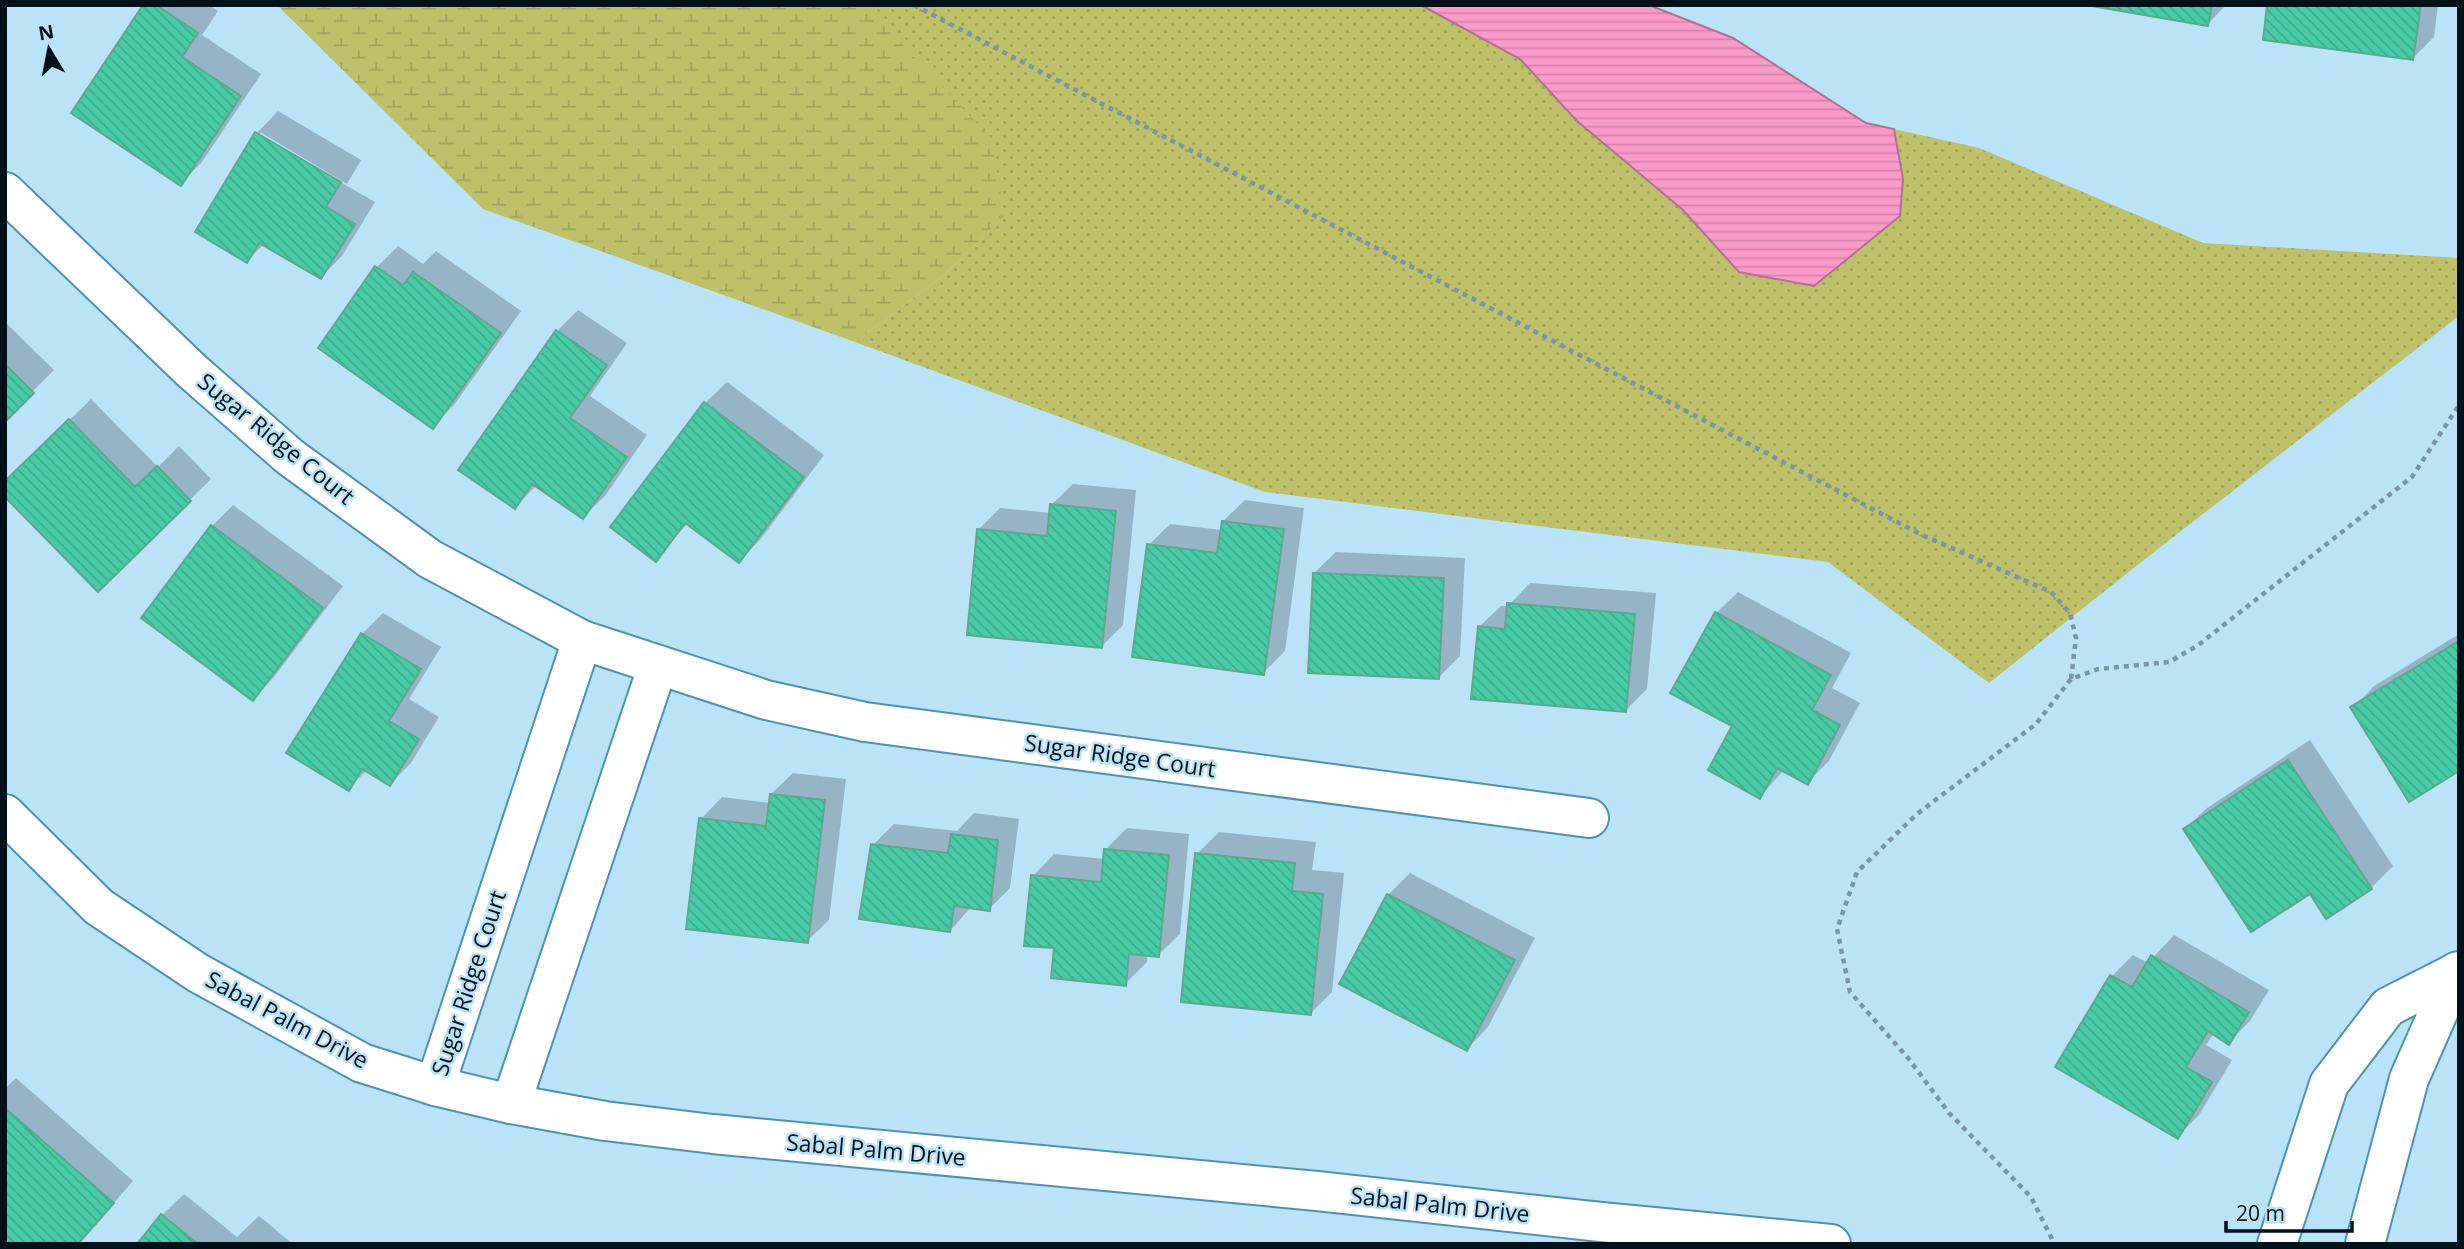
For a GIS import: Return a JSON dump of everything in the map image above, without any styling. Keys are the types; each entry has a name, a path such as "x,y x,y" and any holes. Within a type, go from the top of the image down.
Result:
{"street":[{"name":"Sugar Ridge Court","path":"5,192 192,371 290,457 430,559 582,640 766,700 865,722 1589,818"},
{"name":"Sugar Ridge Court","path":"435,1086 582,640"},
{"path":"511,1104 658,665"},
{"name":"Sabal Palm Drive","path":"5,814 99,907 198,973 362,1063 435,1086 511,1104 605,1121 713,1134 1303,1190 1531,1229 1831,1244"},
{"path":"2277,1244 2329,1084 2388,1007 2457,971"},
{"path":"2365,1244 2409,1079 2457,971"}],"path":[{"path":"914,5 1907,528 2051,592 2070,613 2076,638 2071,679 2036,724 1917,814 1857,872 1838,929 1850,992 1908,1058 1949,1113 2031,1197 2052,1239"},
{"path":"2071,679 2098,669 2169,662 2197,646 2412,477 2459,405"}],"green space":[{"path":"277,5 865,5 991,138 1005,216 943,276 855,342 483,209"},
{"path":"865,5 1421,5 1520,59 1577,121 1683,210 1903,179 1894,129 1979,148 2203,243 2459,258 2459,316 1989,683 1828,562 1265,492 855,342 943,276 1005,216 916,60"}],"shaded area":[{"path":"1421,5 1649,5 1733,38 1866,123 1894,129 1903,179 1900,216 1814,286 1739,272 1683,210 1577,121 1520,59"}],"building":[{"path":"143,5 156,5 198,33 182,57 241,96 181,186 71,113"},
{"path":"2086,5 2212,5 2208,26"},
{"path":"2267,5 2421,5 2413,60 2263,40"},
{"path":"255,132 341,182 326,207 355,224 321,279 259,243 247,263 195,232"},
{"path":"375,266 403,285 413,272 501,333 433,429 318,348"},
{"path":"556,330 607,365 570,418 627,457 583,519 532,484 515,509 458,470"},
{"path":"5,364 34,393 5,422"},
{"path":"704,402 804,477 739,563 685,523 656,562 610,527"},
{"path":"69,419 135,487 157,466 191,501 98,592 5,497 5,481"},
{"path":"1050,504 1116,511 1102,648 967,635 977,529 1047,536"},
{"path":"1222,521 1284,529 1264,675 1132,657 1147,544 1217,553"},
{"path":"211,525 323,608 253,701 141,618"},
{"path":"1313,573 1444,578 1439,679 1308,673"},
{"path":"1507,603 1635,614 1626,712 1471,699 1478,626 1505,629"},
{"path":"1715,612 1831,675 1812,710 1840,725 1808,785 1777,768 1760,799 1708,770 1732,726 1670,693"},
{"path":"361,633 421,669 389,721 419,739 390,786 362,769 349,791 286,753"},
{"path":"2459,641 2459,771 2409,802 2350,707"},
{"path":"2288,760 2372,889 2326,919 2310,894 2251,932 2183,829"},
{"path":"770,794 825,800 808,943 686,929 699,818 766,826"},
{"path":"951,834 998,840 990,911 954,906 950,932 859,919 871,844 948,853"},
{"path":"1104,849 1169,855 1159,957 1129,954 1126,986 1051,978 1054,948 1024,946 1031,875 1101,882"},
{"path":"1195,853 1295,863 1292,891 1323,894 1311,1015 1181,1002"},
{"path":"1387,894 1515,960 1467,1051 1339,984"},
{"path":"2151,955 2249,1012 2229,1045 2208,1031 2186,1067 2212,1082 2178,1139 2055,1067 2110,975 2132,987"},
{"path":"5,1108 114,1203 78,1244 5,1244"},
{"path":"161,1214 198,1244 137,1244"}]}
